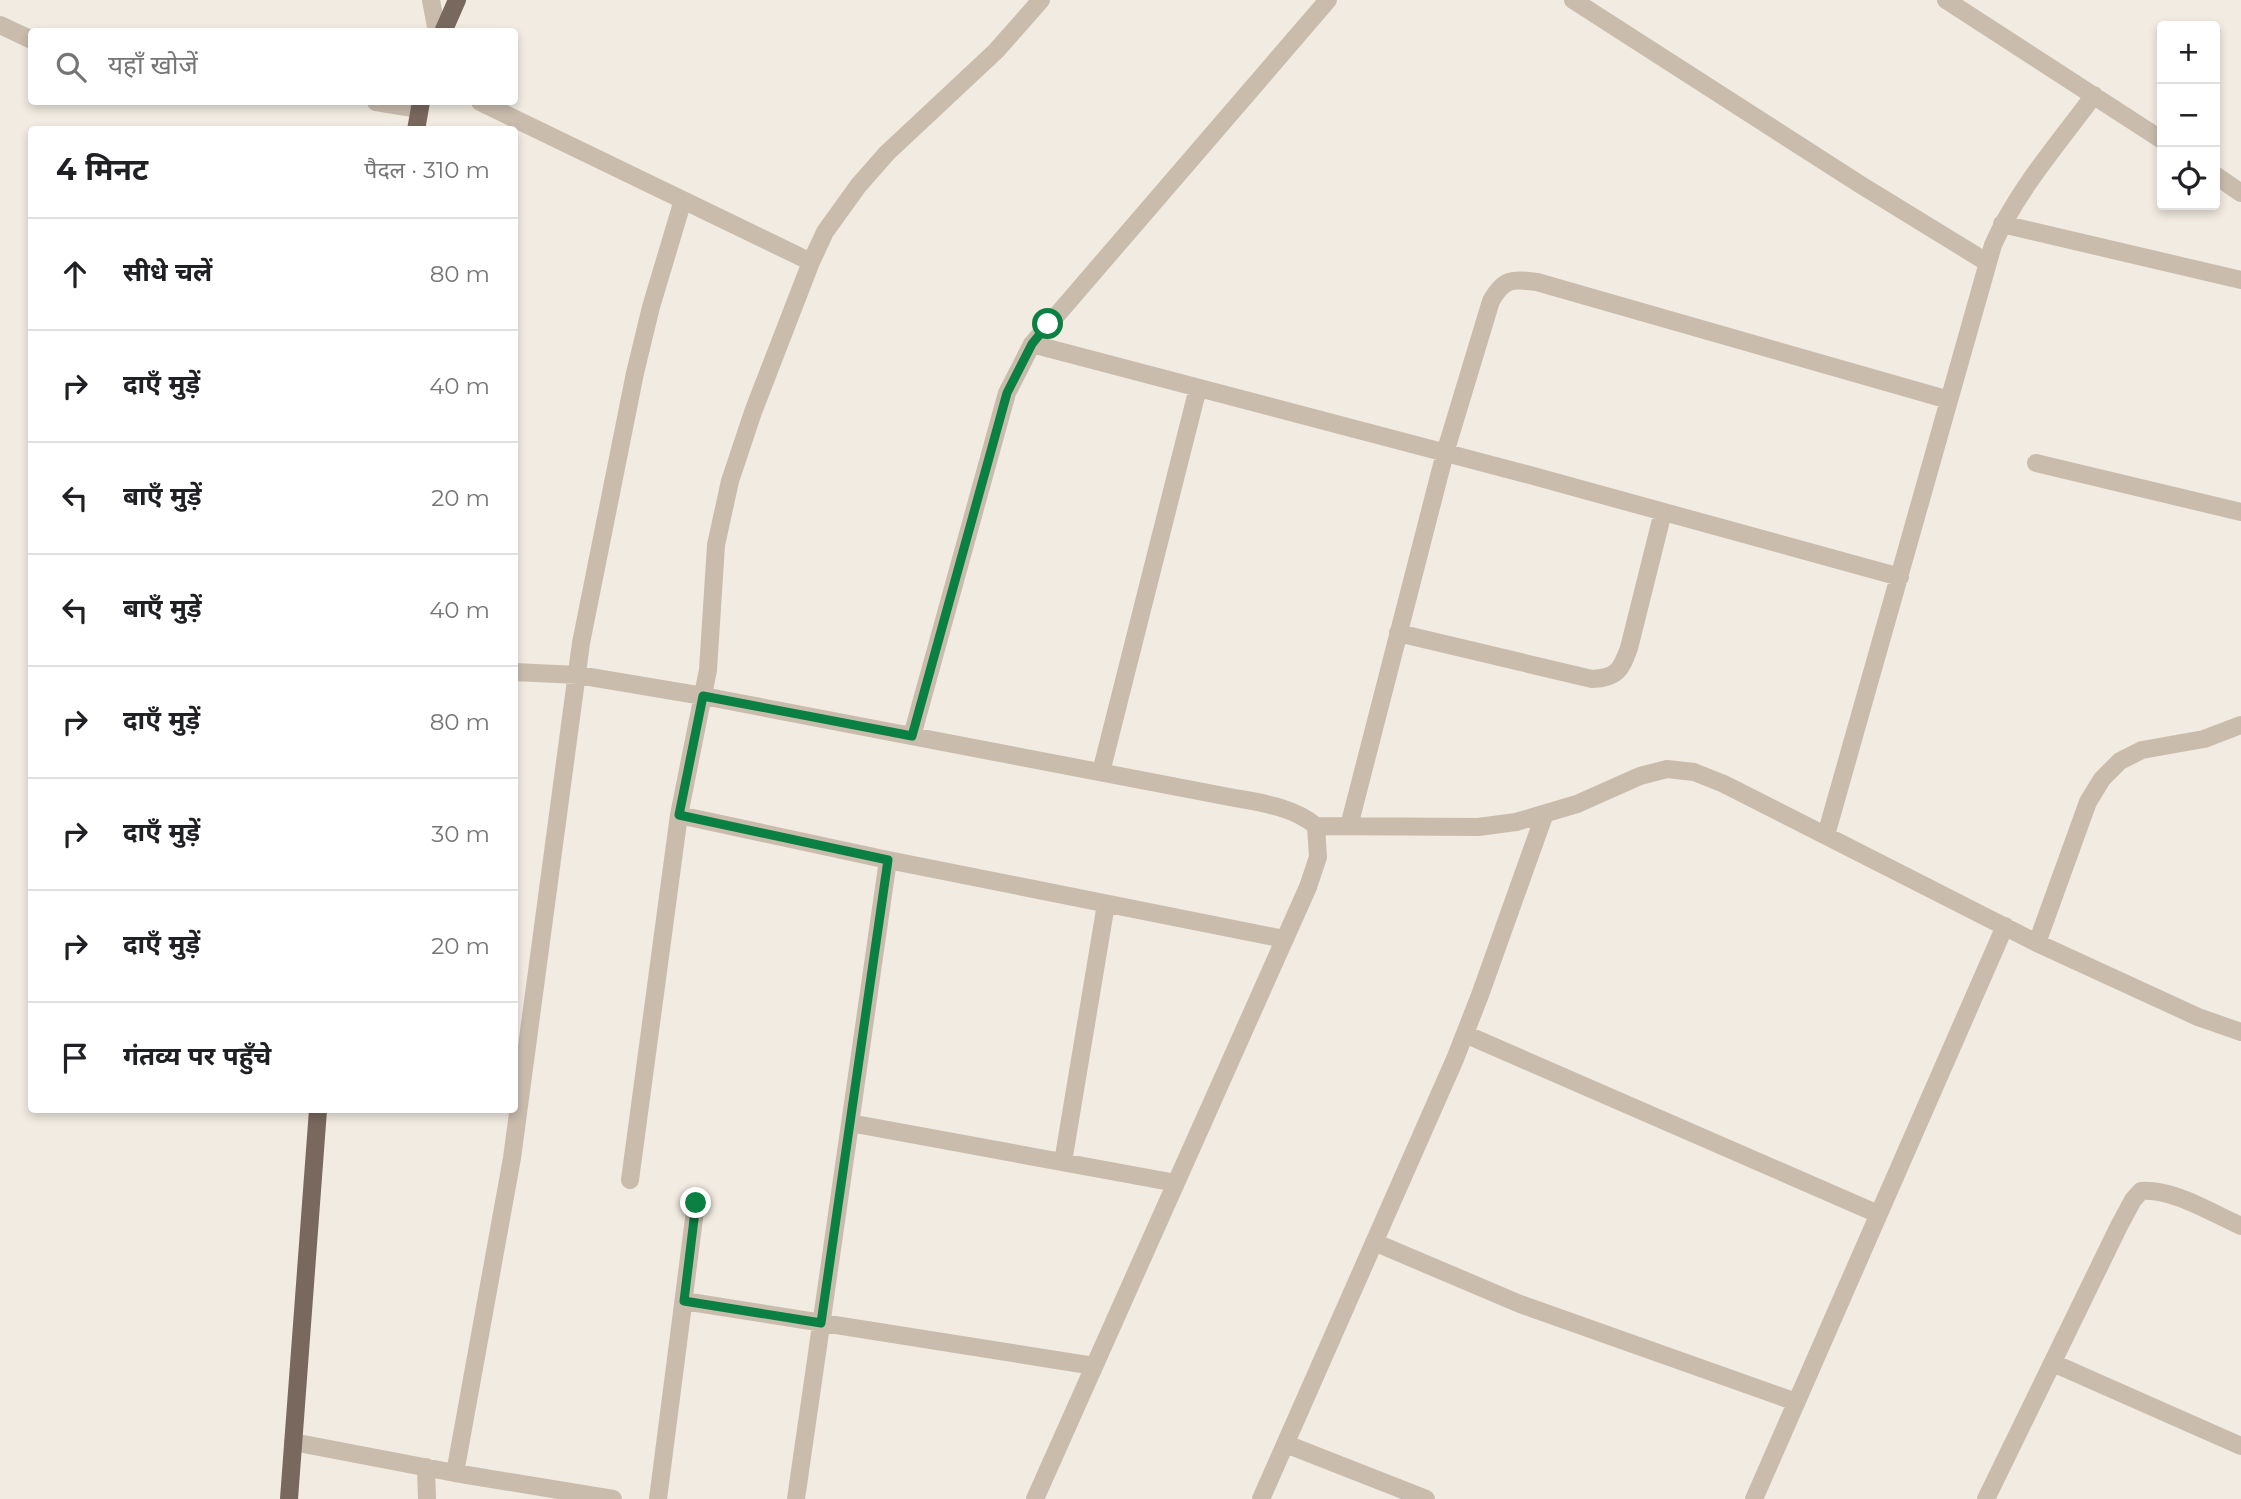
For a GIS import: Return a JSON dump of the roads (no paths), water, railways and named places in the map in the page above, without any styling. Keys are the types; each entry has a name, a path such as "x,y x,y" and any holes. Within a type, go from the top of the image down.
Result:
{"main road":[{"path":"445,28 457,0"},
{"path":"416,126 420,105"},
{"path":"289,1499 318,1113"}],"street":[{"path":"431,0 436,28"},
{"path":"630,1180 679,815 708,670 716,544 721,516 752,412 825,232 858,186 887,153 996,51 1041,0"},
{"path":"912,736 1004,403 1032,344 1328,0"},
{"path":"1946,0 2157,137"},
{"path":"1584,3 1861,186 1988,263"},
{"path":"0,25 28,38"},
{"path":"1826,835 1988,263 2002,224 2094,95"},
{"path":"486,105 811,262"},
{"path":"2220,178 2241,193"},
{"path":"455,1472 512,1158 581,643 635,373 651,307 683,200"},
{"path":"2002,224 2241,279"},
{"path":"1349,826 1445,453 1491,301 1498,288 1508,281 1520,280 1550,286 1949,400"},
{"path":"1032,344 1900,577"},
{"path":"1101,772 1198,388"},
{"path":"2036,463 2241,512"},
{"path":"1398,633 1592,679 1607,678 1616,673 1629,648 1663,512"},
{"path":"518,673 578,675 703,696 1101,772 1290,810 1316,826 1478,827 1516,822 1544,816 1577,804 1640,776 1667,769 1694,772 1724,783 2037,943 2198,1017 2241,1032"},
{"path":"2037,943 2088,802 2102,779 2120,761 2142,750 2204,739 2241,725"},
{"path":"679,815 888,860 1284,939"},
{"path":"1261,1499 1465,1034 1544,816"},
{"path":"1035,1499 1308,887 1318,857 1316,826"},
{"path":"796,1499 888,860"},
{"path":"1063,1162 1106,904"},
{"path":"1754,1499 2005,926"},
{"path":"1465,1034 1878,1214"},
{"path":"850,1123 1176,1183"},
{"path":"1986,1499 2119,1226 2141,1191 2154,1189 2241,1226"},
{"path":"658,1499 696,1203"},
{"path":"1374,1242 1520,1304 1796,1402"},
{"path":"684,1301 1094,1366"},
{"path":"2053,1363 2241,1446"},
{"path":"293,1442 613,1499"},
{"path":"1286,1444 1426,1499"},
{"path":"426,1467 427,1499"}]}
